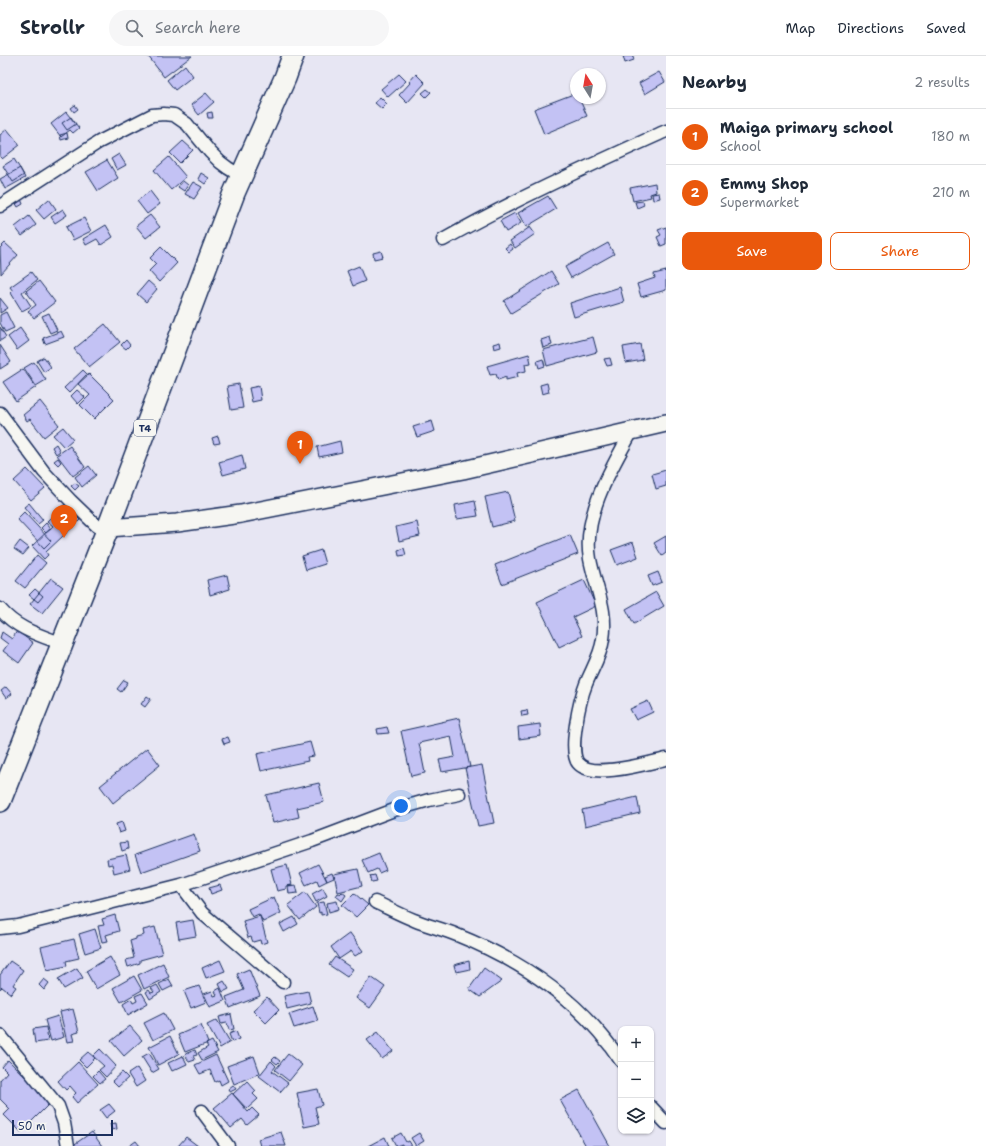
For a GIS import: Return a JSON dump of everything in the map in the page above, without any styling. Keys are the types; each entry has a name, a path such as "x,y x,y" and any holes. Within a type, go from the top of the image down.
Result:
{"highway":[{"name":"T4","path":"0,801 108,528 186,318 241,176 285,78 293,56"}],"street":[{"path":"0,206 99,142 152,115 164,114 178,117 187,124 220,162 241,176"},
{"path":"443,240 479,219 580,170 666,131"},
{"path":"0,413 44,472 71,501 97,526 108,528 177,523 240,514 463,470 666,423"},
{"path":"632,431 613,466 601,493 593,518 589,538 590,557 603,608 605,624 603,640 597,660 586,685 575,736 574,751 575,759 579,765 584,768 611,771 666,759"},
{"path":"0,609 24,629 63,644"},
{"path":"0,928 18,926 181,885 305,844 394,810 459,794"},
{"path":"181,885 202,913 283,982"},
{"path":"375,902 414,920 457,935 494,952 524,969 542,981 582,1014 599,1031 618,1057"},
{"path":"0,1035 58,1106 64,1123 68,1146"},
{"path":"654,1110 666,1123"},
{"path":"202,1111 228,1146"}],"building":[{"path":"148,56 192,56 164,77"},
{"path":"623,56 633,56 634,60 625,63"},
{"path":"185,65 193,76 175,90 167,80"},
{"path":"659,72 665,82 645,94 639,83"},
{"path":"399,74 406,81 388,97 381,89"},
{"path":"416,74 425,83 407,103 399,95"},
{"path":"427,89 431,92 426,97 422,93"},
{"path":"206,93 214,102 199,115 191,105"},
{"path":"570,95 570,104 582,104 587,116 544,134 534,109"},
{"path":"380,97 387,104 382,109 375,103"},
{"path":"75,105 78,109 74,112 71,108"},
{"path":"66,112 79,128 73,133 70,130 61,137 51,124"},
{"path":"212,112 213,118 208,118 207,113"},
{"path":"71,117 76,124 67,130 62,123"},
{"path":"7,129 20,145 2,159 0,157 0,135"},
{"path":"67,133 68,138 61,140 60,135"},
{"path":"183,141 193,150 180,163 170,153"},
{"path":"119,154 126,165 117,170 111,159"},
{"path":"169,157 186,177 171,190 154,170"},
{"path":"14,159 24,175 13,182 3,166"},
{"path":"107,160 118,178 98,191 86,172"},
{"path":"20,168 25,178 5,189 0,179"},
{"path":"201,173 209,178 205,184 198,179"},
{"path":"183,181 188,185 184,191 178,187"},
{"path":"193,182 202,187 194,199 185,194"},
{"path":"655,183 656,192 650,194 651,197 633,201 630,188"},
{"path":"150,191 160,204 147,214 137,201"},
{"path":"659,193 660,198 653,200 652,194"},
{"path":"548,196 556,209 526,227 518,213"},
{"path":"21,199 23,204 18,207 15,202"},
{"path":"49,199 56,209 44,219 36,210"},
{"path":"643,201 644,205 637,208 635,202"},
{"path":"63,209 67,215 55,223 51,217"},
{"path":"515,213 521,223 506,232 500,221"},
{"path":"150,215 160,227 146,238 136,226"},
{"path":"29,216 36,225 22,236 15,227"},
{"path":"84,218 91,231 73,240 66,227"},
{"path":"106,225 113,237 101,245 97,239 86,245 83,239"},
{"path":"530,227 535,234 515,248 510,241"},
{"path":"666,227 666,244 661,246 657,237 661,235 658,230"},
{"path":"5,243 18,255 1,274 0,248"},
{"path":"608,243 614,254 571,278 565,267"},
{"path":"510,244 513,249 509,252 505,248"},
{"path":"161,247 177,263 159,282 149,271 156,264 150,258"},
{"path":"381,251 383,257 374,259 373,253"},
{"path":"359,266 365,281 353,286 347,271"},
{"path":"551,271 559,284 511,313 504,301"},
{"path":"666,271 666,290 641,297 637,284 655,278 654,274"},
{"path":"31,272 37,280 22,292 31,306 22,311 11,293 13,291 10,287"},
{"path":"39,281 55,302 34,318 28,311 36,305 26,291"},
{"path":"148,281 157,289 146,302 137,294"},
{"path":"620,287 624,302 574,317 570,303"},
{"path":"0,298 8,308 0,313"},
{"path":"6,312 14,328 5,332 0,323 0,315"},
{"path":"49,313 57,330 50,333 42,316"},
{"path":"105,324 120,342 89,367 74,349"},
{"path":"0,327 6,337 0,341"},
{"path":"20,328 29,341 17,350 8,337"},
{"path":"61,331 64,337 45,344 43,338"},
{"path":"550,337 552,345 543,348 541,340"},
{"path":"593,337 597,352 547,366 543,350"},
{"path":"126,340 130,345 126,349 121,345"},
{"path":"500,342 501,347 494,349 493,344"},
{"path":"640,344 643,360 626,363 623,347"},
{"path":"0,345 11,362 0,369"},
{"path":"529,354 531,363 525,364 526,371 517,373 518,377 506,380 506,377 498,380 496,374 490,375 487,366"},
{"path":"44,357 51,367 44,372 37,361"},
{"path":"610,358 612,365 607,366 604,359"},
{"path":"543,359 545,366 539,368 537,361"},
{"path":"34,362 46,380 36,386 24,368"},
{"path":"23,369 36,387 16,401 3,382"},
{"path":"83,370 87,374 69,393 64,388"},
{"path":"89,374 114,399 94,419 80,405 90,395 78,384"},
{"path":"547,383 549,392 542,394 540,385"},
{"path":"239,384 243,408 231,410 227,386"},
{"path":"259,386 261,400 252,402 249,388"},
{"path":"77,390 85,397 78,404 71,396"},
{"path":"40,401 59,425 44,437 30,419 27,421 23,415"},
{"path":"432,421 435,431 417,437 413,427"},
{"path":"63,427 73,439 64,447 53,435"},
{"path":"218,436 220,443 214,444 212,438"},
{"path":"340,441 342,452 319,457 317,447"},
{"path":"56,444 60,451 56,454 52,447"},
{"path":"70,446 85,467 73,476 57,455"},
{"path":"242,455 245,469 223,475 219,462"},
{"path":"58,458 61,462 58,465 54,461"},
{"path":"89,466 96,475 82,487 75,477"},
{"path":"27,469 45,488 31,500 14,481"},
{"path":"666,470 666,486 656,489 652,474"},
{"path":"75,483 79,486 75,490 71,486"},
{"path":"508,492 515,521 492,527 485,497"},
{"path":"475,501 478,516 457,519 455,505"},
{"path":"29,503 43,520 38,524 24,507"},
{"path":"65,504 80,520 46,552 48,555 44,559 32,546 53,526 47,521"},
{"path":"24,512 51,541 44,548 17,519"},
{"path":"417,522 420,536 399,541 396,527"},
{"path":"46,523 51,529 46,533 41,528"},
{"path":"570,535 578,554 502,584 495,565"},
{"path":"666,536 666,553 662,556 654,543"},
{"path":"20,541 29,548 23,555 14,549"},
{"path":"633,542 638,557 617,565 611,550"},
{"path":"404,548 406,555 399,556 398,550"},
{"path":"321,550 325,564 306,570 302,556"},
{"path":"37,555 46,563 25,588 16,581"},
{"path":"658,572 662,582 652,586 648,576"},
{"path":"227,575 230,589 210,595 207,580"},
{"path":"51,578 63,587 42,613 30,604"},
{"path":"584,580 596,606 573,617 582,636 559,647 537,602"},
{"path":"35,589 43,596 38,602 29,595"},
{"path":"656,592 664,606 634,624 626,609"},
{"path":"17,631 33,643 19,663 3,651 8,644 0,638 2,632 12,639"},
{"path":"124,680 128,682 121,692 117,689"},
{"path":"6,687 12,694 6,698 1,691"},
{"path":"147,696 151,699 145,707 141,704"},
{"path":"648,701 653,712 636,720 630,709"},
{"path":"527,710 528,715 522,716 521,711"},
{"path":"459,718 470,767 442,772 439,760 455,757 451,736 419,743 425,773 411,776 401,731"},
{"path":"540,724 541,736 519,739 518,727"},
{"path":"387,727 389,733 378,734 377,729"},
{"path":"228,737 230,742 224,744 222,739"},
{"path":"310,742 314,756 307,757 308,761 261,771 257,754"},
{"path":"147,748 160,765 113,803 100,786"},
{"path":"482,765 494,823 478,826 465,768"},
{"path":"319,783 324,802 297,808 299,817 273,823 266,795"},
{"path":"637,797 640,813 585,826 582,810"},
{"path":"122,822 125,831 119,833 116,824"},
{"path":"194,834 200,851 141,872 135,855"},
{"path":"127,842 128,849 122,851 120,843"},
{"path":"379,853 386,870 379,873 377,869 368,873 362,860"},
{"path":"126,855 130,869 114,873 112,864 108,865 107,859"},
{"path":"318,864 327,881 319,885 317,880 306,885 300,873"},
{"path":"287,865 292,885 286,886 286,889 277,891 271,869"},
{"path":"358,869 362,886 338,892 334,874"},
{"path":"332,873 334,878 327,881 325,876"},
{"path":"375,875 377,881 372,882 370,876"},
{"path":"220,885 222,890 211,894 209,888"},
{"path":"296,885 298,893 289,894 288,886"},
{"path":"323,888 327,896 316,902 312,894"},
{"path":"305,892 316,907 300,920 288,905"},
{"path":"342,892 346,895 342,901 336,896 338,893 340,894"},
{"path":"354,893 368,905 356,917 342,905"},
{"path":"274,897 281,913 263,922 259,914 252,917 248,909"},
{"path":"337,901 339,909 329,912 327,903"},
{"path":"324,902 327,914 321,915 321,912 319,913 317,903"},
{"path":"115,915 119,931 106,935 108,941 102,942 98,926 104,925 102,919"},
{"path":"260,916 267,942 261,944 260,940 253,942 251,937 248,938 243,921"},
{"path":"294,917 298,924 284,932 280,924"},
{"path":"193,920 196,936 179,939 176,923"},
{"path":"155,927 162,954 140,960 140,963 128,967 126,960 134,958 130,941 136,939 136,937 144,935 143,930"},
{"path":"95,929 101,948 85,953 79,934"},
{"path":"350,933 363,951 355,956 351,951 339,959 331,947"},
{"path":"74,939 79,958 66,961 67,966 47,970 41,947"},
{"path":"110,957 120,975 96,989 86,971"},
{"path":"335,957 353,969 347,977 329,965"},
{"path":"220,960 225,971 206,978 202,968"},
{"path":"10,961 23,970 13,985 16,987 11,994 2,987 0,989 0,975"},
{"path":"469,961 470,969 456,972 454,965"},
{"path":"163,963 169,977 144,989 138,975"},
{"path":"77,968 83,978 64,989 58,979"},
{"path":"484,968 502,981 480,997 469,989"},
{"path":"249,969 260,996 230,1008 226,997 244,990 237,974"},
{"path":"134,976 142,990 121,1002 113,988"},
{"path":"371,977 385,987 370,1008 356,998"},
{"path":"44,979 49,983 44,990 39,985"},
{"path":"169,979 173,986 163,991 159,984"},
{"path":"224,981 229,989 223,992 219,984"},
{"path":"157,985 161,992 150,999 146,992 149,990 151,993 154,992 151,988"},
{"path":"199,986 206,1002 191,1008 184,991"},
{"path":"220,988 225,1001 210,1007 204,994 212,991 214,996 217,995 215,991"},
{"path":"308,991 311,1003 287,1009 284,996"},
{"path":"142,993 148,1003 128,1015 123,1004 131,999 133,1003 137,1001 135,996"},
{"path":"267,997 279,1010 266,1023 253,1010"},
{"path":"313,1006 318,1021 294,1028 289,1014"},
{"path":"73,1009 79,1032 72,1034 74,1041 67,1042 60,1012"},
{"path":"164,1013 173,1030 153,1040 144,1023"},
{"path":"231,1014 234,1029 229,1030 227,1023 221,1024 219,1017"},
{"path":"58,1016 64,1037 51,1041 45,1020"},
{"path":"217,1020 230,1042 220,1048 207,1025"},
{"path":"201,1025 208,1043 185,1052 178,1035"},
{"path":"130,1026 142,1040 124,1056 111,1041"},
{"path":"46,1027 48,1041 35,1043 33,1029"},
{"path":"236,1031 239,1039 232,1042 229,1034"},
{"path":"378,1032 393,1051 382,1059 367,1040"},
{"path":"170,1036 179,1054 158,1065 149,1047"},
{"path":"212,1041 218,1052 202,1060 198,1053 208,1047 206,1044"},
{"path":"100,1049 116,1066 106,1077 99,1070 104,1066 93,1056"},
{"path":"195,1050 197,1055 193,1056 195,1060 189,1062 185,1054"},
{"path":"88,1052 95,1058 86,1067 79,1060"},
{"path":"149,1053 159,1069 152,1073 142,1057"},
{"path":"288,1054 302,1065 289,1081 275,1070"},
{"path":"216,1055 228,1081 221,1085 219,1080 215,1082 210,1070 200,1074 195,1065"},
{"path":"183,1056 187,1064 172,1071 168,1063"},
{"path":"254,1056 260,1073 234,1084 227,1066"},
{"path":"275,1057 280,1061 277,1064 272,1060"},
{"path":"8,1060 51,1102 21,1132 4,1115 10,1109 0,1099 0,1080 7,1072 2,1067"},
{"path":"271,1061 276,1066 272,1071 288,1083 280,1092 259,1076"},
{"path":"78,1062 98,1084 77,1103 72,1097 76,1093 70,1086 66,1090 58,1081"},
{"path":"137,1068 145,1081 136,1087 128,1074"},
{"path":"98,1071 105,1079 100,1083 93,1076"},
{"path":"122,1072 128,1078 118,1087 112,1081"},
{"path":"247,1081 256,1091 253,1094 258,1099 247,1109 233,1094"},
{"path":"233,1085 236,1089 230,1092 228,1089"},
{"path":"318,1089 322,1105 315,1107 319,1124 304,1127 297,1093"},
{"path":"579,1090 610,1146 586,1146 560,1100"},
{"path":"232,1093 248,1112 252,1108 259,1115 247,1125 242,1119 231,1128 214,1108"},
{"path":"109,1104 115,1111 106,1118 100,1110"},
{"path":"116,1123 117,1129 112,1130 110,1124"},
{"path":"92,1132 102,1146 72,1146"},
{"path":"281,1132 286,1146 260,1146 258,1139"},
{"path":"401,1133 406,1142 409,1141 412,1146 402,1146 402,1144 396,1146 392,1138"},
{"path":"419,1133 424,1141 416,1146 411,1138"},
{"path":"186,1137 198,1146 178,1146"},
{"path":"385,1137 389,1146 368,1146"},
{"path":"136,1141 140,1146 129,1146"}],"place":[{"name":"Maiga primary school","path":"300,464"},
{"name":"Emmy Shop","path":"64,538"}]}
